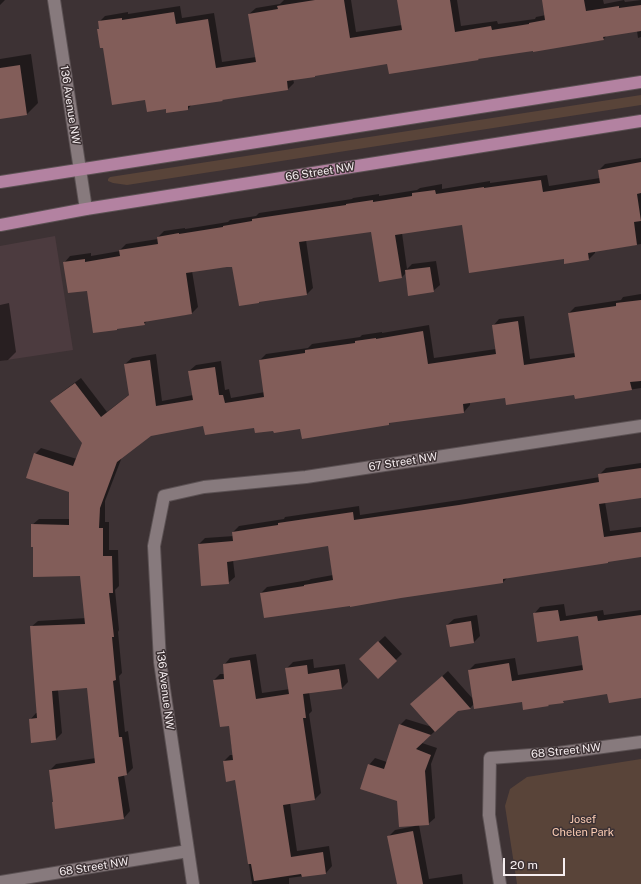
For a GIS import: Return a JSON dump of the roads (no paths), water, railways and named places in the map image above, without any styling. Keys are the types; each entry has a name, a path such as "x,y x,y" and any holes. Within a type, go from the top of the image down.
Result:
{"main road":[{"path":"0,182 641,82"},
{"name":"66 Street NW","path":"0,226 86,209 641,121"}],"street":[{"name":"136 Avenue NW","path":"54,0 86,209"},
{"name":"67 Street NW","path":"164,496 204,487 306,477 641,426"},
{"name":"136 Avenue NW","path":"164,496 154,546 160,662 193,884"},
{"name":"68 Street NW","path":"500,884 489,815 490,758 558,753 641,742"},
{"name":"68 Street NW","path":"0,882 188,851"}],"park label":[{"name":"Josef Chelen Park","path":"583,826"}]}
